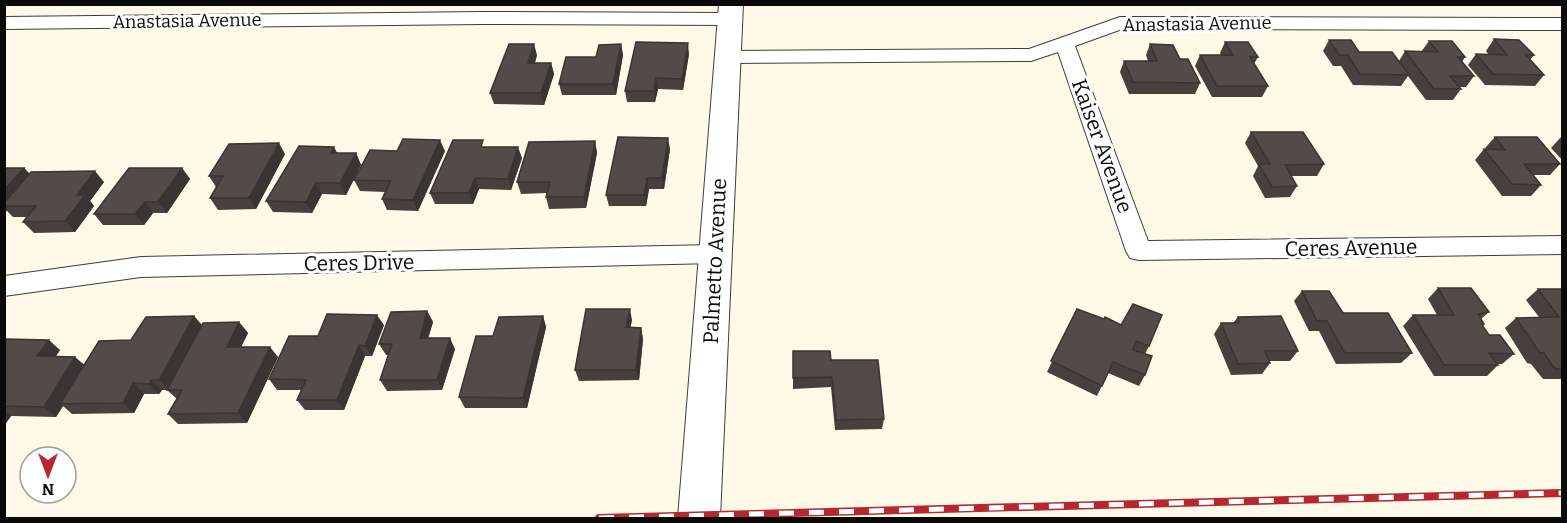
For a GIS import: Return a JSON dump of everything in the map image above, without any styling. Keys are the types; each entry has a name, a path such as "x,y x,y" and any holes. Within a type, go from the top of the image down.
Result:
{"street":[{"name":"Anastasia Avenue","path":"4,23 483,18 730,12"},
{"name":"Palmetto Avenue","path":"699,519 730,12"},
{"name":"Anastasia Avenue","path":"728,57 1031,55 1120,23 1563,24"},
{"name":"Kaiser Avenue","path":"1064,42 1139,251"},
{"name":"Ceres Avenue","path":"1139,251 1563,245"},
{"name":"Ceres Drive","path":"4,286 141,267 714,254"}],"building":[{"path":"1494,39 1519,40 1534,55 1526,55 1544,75 1493,74 1476,54 1507,55"},
{"path":"1329,40 1351,40 1359,52 1392,52 1409,75 1360,74 1348,55 1339,55"},
{"path":"1429,41 1452,41 1465,57 1458,57 1474,76 1450,76 1461,89 1434,89 1405,51 1438,52"},
{"path":"636,42 688,43 682,79 656,78 654,91 625,91"},
{"path":"1225,42 1248,42 1258,57 1250,57 1268,86 1217,86 1200,55 1233,55"},
{"path":"509,44 534,44 528,63 551,63 541,93 490,93"},
{"path":"621,44 613,84 559,84 566,57 596,57 599,45"},
{"path":"1150,44 1173,45 1180,59 1188,59 1200,83 1133,82 1124,61 1157,61"},
{"path":"1251,132 1303,132 1324,164 1285,165 1297,186 1272,187 1259,164 1270,164"},
{"path":"618,137 668,138 662,178 647,178 644,195 606,195"},
{"path":"1495,137 1537,137 1560,164 1524,164 1541,185 1512,184 1484,149 1505,150"},
{"path":"403,139 440,140 413,200 382,199 391,181 354,180 370,150 397,151"},
{"path":"453,140 483,140 481,147 518,147 508,179 475,178 469,193 430,193"},
{"path":"595,141 584,197 546,197 550,182 517,182 529,142"},
{"path":"279,143 249,198 210,198 223,176 209,176 229,144"},
{"path":"299,146 334,147 331,153 356,153 340,183 316,183 306,202 266,201"},
{"path":"4,168 24,168 4,190"},
{"path":"129,168 182,168 158,202 145,202 135,214 94,214"},
{"path":"95,171 77,195 85,195 65,221 23,222 36,206 4,206 4,203 31,172"},
{"path":"1438,288 1471,288 1489,312 1478,314 1484,324 1482,325 1489,335 1500,335 1514,354 1489,353 1498,365 1444,365 1413,315 1454,315"},
{"path":"1538,289 1563,289 1563,369 1555,369 1544,353 1540,353 1516,318 1559,317"},
{"path":"1302,291 1329,291 1343,313 1388,313 1412,353 1345,353 1327,321 1317,321"},
{"path":"1133,304 1162,315 1149,346 1136,341 1133,350 1152,356 1145,375 1113,362 1102,386 1051,361 1077,309 1104,319 1105,317 1121,325"},
{"path":"586,309 630,309 626,327 641,328 636,370 575,370"},
{"path":"427,311 420,338 450,338 437,380 380,380 392,344 379,344 391,312"},
{"path":"327,314 377,315 365,346 359,345 337,400 297,400 306,380 269,379 289,336 318,336"},
{"path":"194,316 159,380 151,380 149,384 133,383 123,403 60,404 99,341 131,340 146,317"},
{"path":"543,316 523,398 459,397 476,336 493,336 499,317"},
{"path":"1281,316 1298,351 1265,351 1270,363 1238,364 1221,323 1239,323 1238,317"},
{"path":"239,322 227,347 270,347 238,413 168,414 182,390 167,390 203,323"},
{"path":"4,339 49,340 37,356 75,357 44,407 4,406"},
{"path":"793,351 830,351 831,360 878,360 884,419 836,420 832,377 793,378"}],"railway":[{"path":"599,518 1562,493"}]}
